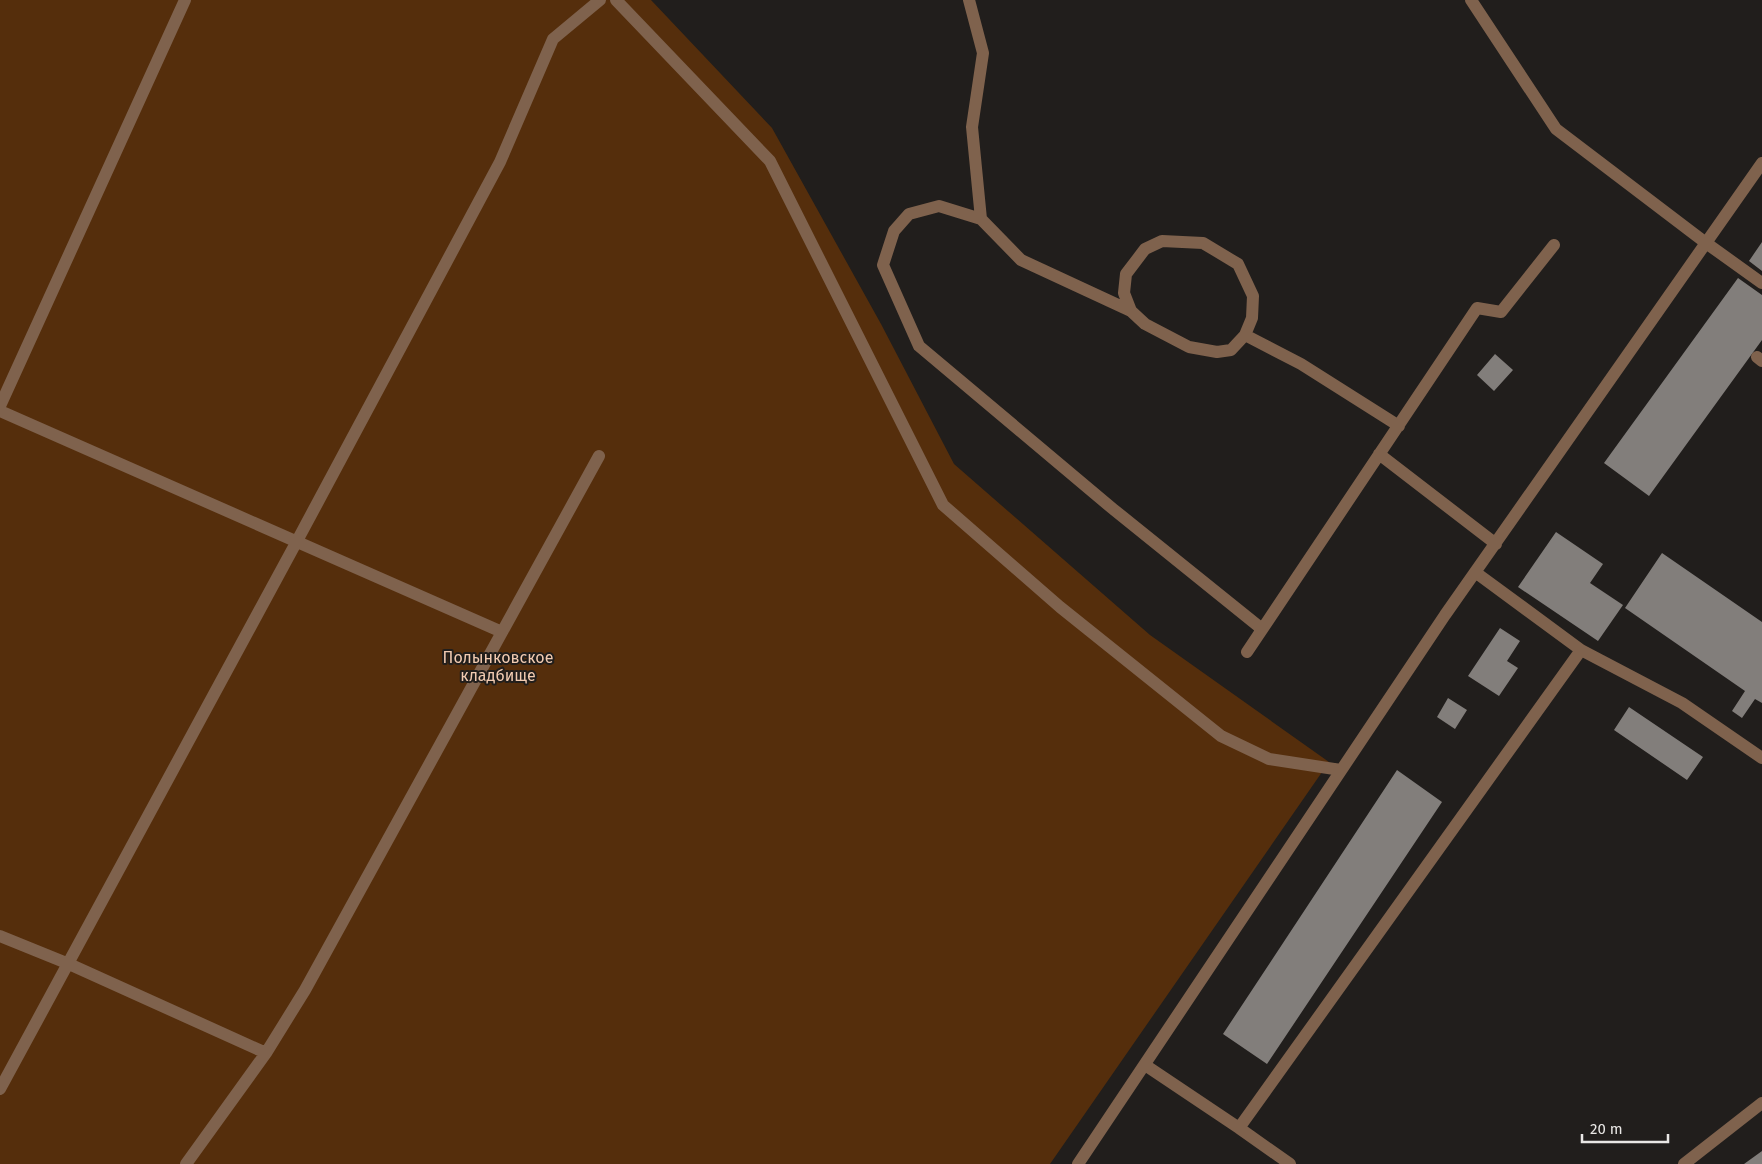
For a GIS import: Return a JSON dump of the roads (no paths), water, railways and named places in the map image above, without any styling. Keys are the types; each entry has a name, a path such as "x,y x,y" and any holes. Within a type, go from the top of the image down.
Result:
{"lane":[{"path":"0,406 185,0"},
{"path":"0,1088 298,541 500,162 553,39 600,0"},
{"path":"616,0 770,161 943,505 1060,607 1221,736 1269,759 1341,770"},
{"path":"969,0 983,53 972,127 981,219"},
{"path":"1471,0 1556,128 1706,243 1762,283"},
{"path":"1078,1164 1445,615 1762,163"},
{"path":"1131,311 1124,292 1126,274 1145,248 1162,241 1203,243 1238,264 1253,296 1252,318 1245,335 1231,350 1217,352 1189,347 1145,324 1131,311 1021,260 981,219 939,206 909,214 894,231 883,265 919,346 1113,509 1262,629"},
{"path":"1247,652 1477,308 1501,312 1554,246"},
{"path":"1245,335 1301,364 1399,426"},
{"path":"0,411 502,632"},
{"path":"1379,454 1496,544"},
{"path":"186,1164 266,1052 305,990 599,456"},
{"path":"1475,572 1581,650 1682,703 1762,758"},
{"path":"1239,1128 1581,650"},
{"path":"0,936 69,964 266,1052"},
{"path":"1145,1065 1290,1164"},
{"path":"1684,1164 1762,1103"}],"park label":[{"name":"Полынковское кладбище","path":"498,666"}]}
